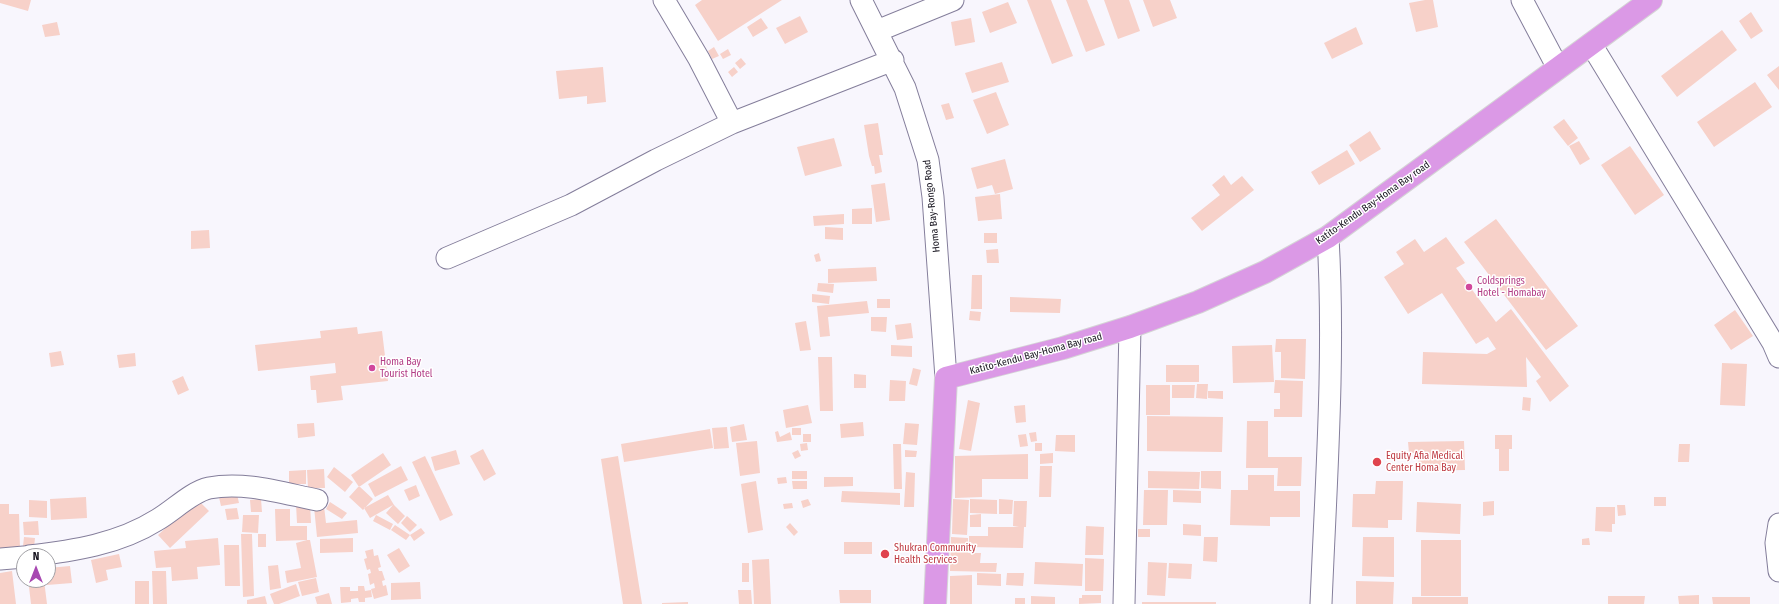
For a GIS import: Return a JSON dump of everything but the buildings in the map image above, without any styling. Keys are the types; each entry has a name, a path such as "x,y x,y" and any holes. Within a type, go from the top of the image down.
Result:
{"highway":[{"name":"Katito-Kendu Bay-Homa Bay road","path":"946,378 1063,348 1130,327 1198,302 1258,275 1328,237 1651,0"},
{"path":"935,604 946,378"}],"street":[{"path":"664,0 699,59 732,123"},
{"name":"Homa Bay-Rongo Road","path":"861,0 893,60 908,95 928,160 933,196 946,378"},
{"path":"877,31 953,0"},
{"path":"1522,0 1558,68"},
{"path":"1591,44 1773,343 1779,357"},
{"path":"447,258 571,206 656,160 732,123 893,60"},
{"path":"1321,604 1329,409 1330,271 1328,237"},
{"path":"1124,604 1130,327"},
{"path":"56,551 110,542 157,521 184,501 206,488 228,485 250,487 317,500"},
{"path":"1779,524 1776,543 1779,571"},
{"path":"0,559 16,558"}],"place":[{"name":"Coldsprings Hotel - Homabay","path":"1469,287"},
{"name":"Homa Bay Tourist Hotel","path":"372,368"},
{"name":"Equity Afia Medical Center Homa Bay","path":"1377,462"},
{"name":"Shukran Community Health Services","path":"885,554"}]}
